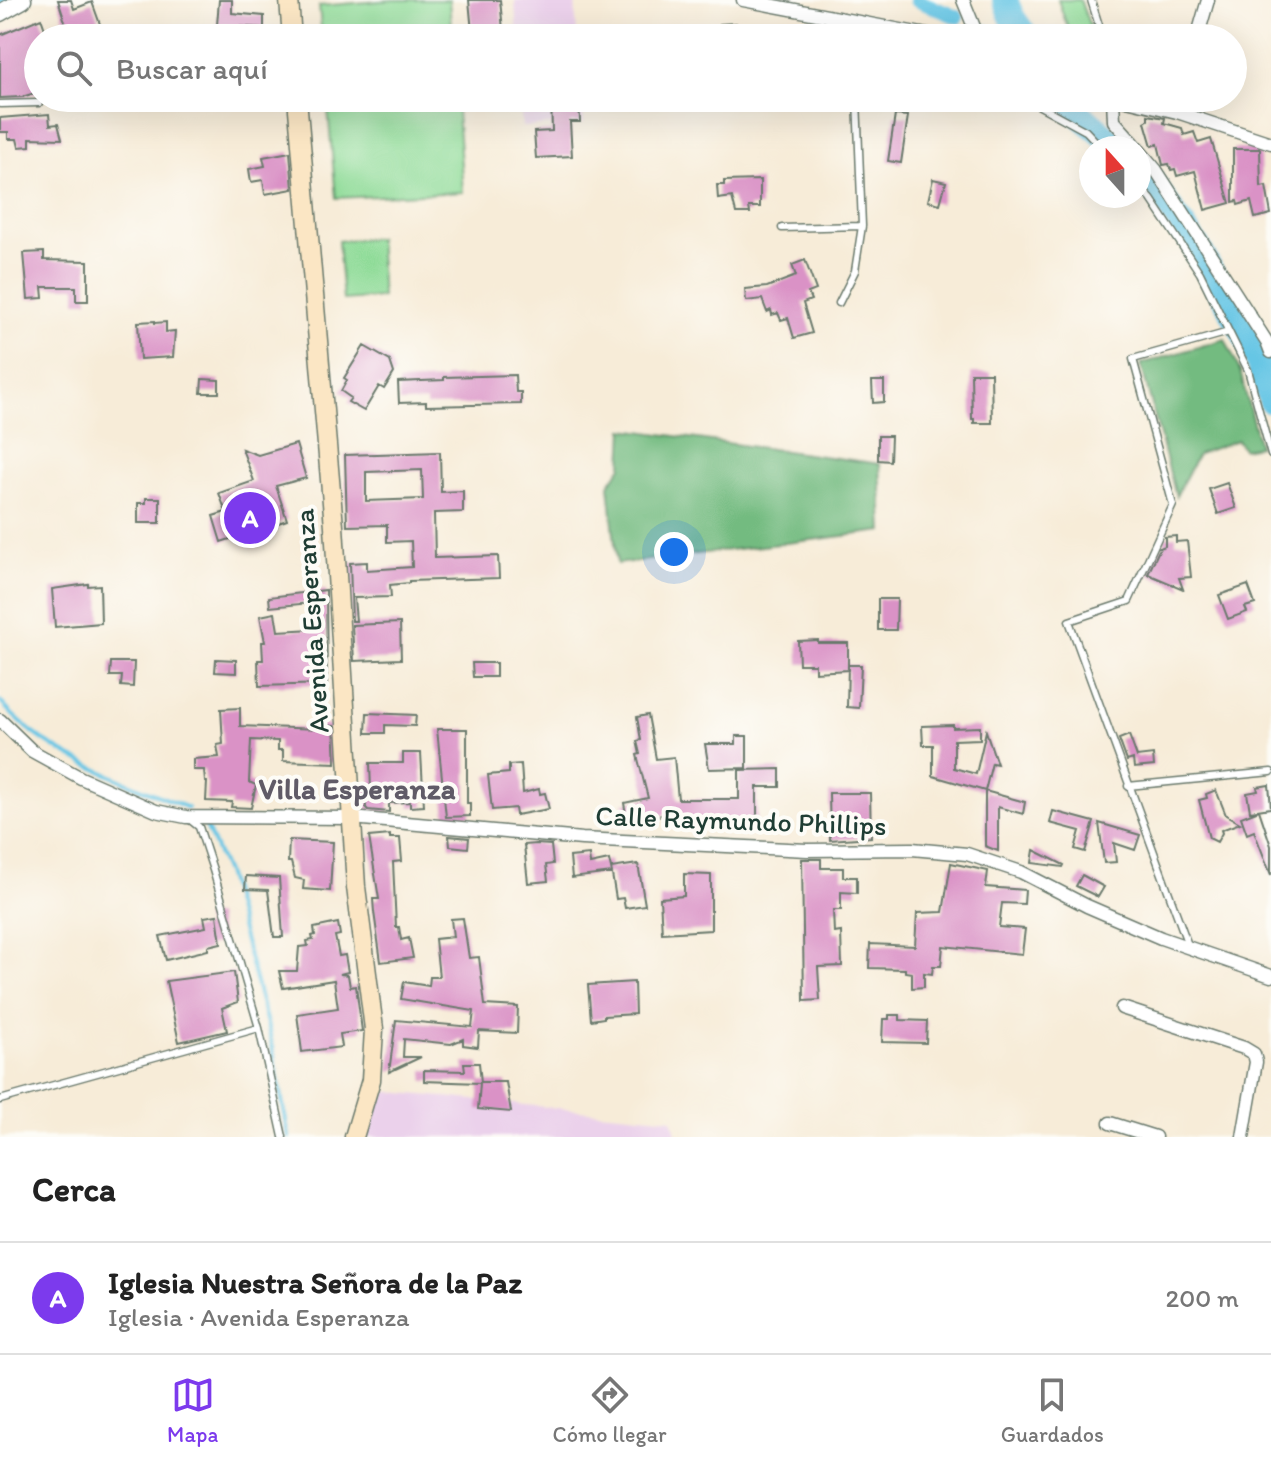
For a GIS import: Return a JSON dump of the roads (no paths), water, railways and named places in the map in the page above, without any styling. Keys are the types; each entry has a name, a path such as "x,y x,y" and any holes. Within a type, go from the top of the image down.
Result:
{"main road":[{"path":"289,0 291,24"},
{"name":"Avenida Esperanza","path":"298,112 334,526 356,887 374,1029 371,1080 354,1137"}],"street":[{"path":"0,13 23,0"},
{"path":"743,0 864,24"},
{"path":"963,0 973,24"},
{"path":"1201,24 1208,0"},
{"path":"1117,112 1114,121 1127,136"},
{"path":"1177,112 1271,143"},
{"path":"1151,164 1271,352"},
{"name":"Calle Raymundo Phillips","path":"0,720 32,751 81,778 156,811 189,817 352,818 582,839 807,850 912,849 967,854 1021,872 1087,906 1189,948 1271,976"},
{"path":"1122,1008 1254,1054 1256,1062 1243,1137"},
{"path":"1110,1123 1155,1137"}],"lane":[{"path":"1091,0 1099,24"},
{"path":"0,104 24,103"},
{"path":"839,303 855,271 862,226 858,112"},
{"path":"1051,112 1091,136"},
{"path":"1151,199 1200,273 1248,370 1271,455"},
{"path":"782,228 862,226"},
{"path":"1189,948 1069,621 1129,601 1173,505 1133,359 1229,332"},
{"path":"1128,786 1271,772"},
{"path":"189,817 199,827 259,1028 283,1137"},
{"path":"0,1100 259,1028"}],"waterway":[{"path":"916,0 957,17"},
{"path":"1005,0 1017,24"},
{"path":"1077,112 1105,136"},
{"path":"1151,182 1199,249 1256,356 1271,401"},
{"path":"0,701 19,721 63,752 188,808"},
{"path":"206,826 227,875 270,1035 289,1137"}],"place":[{"name":"Iglesia Nuestra Señora de la Paz","path":"250,518"}],"district":[{"name":"Villa Esperanza","path":"357,789"}]}
